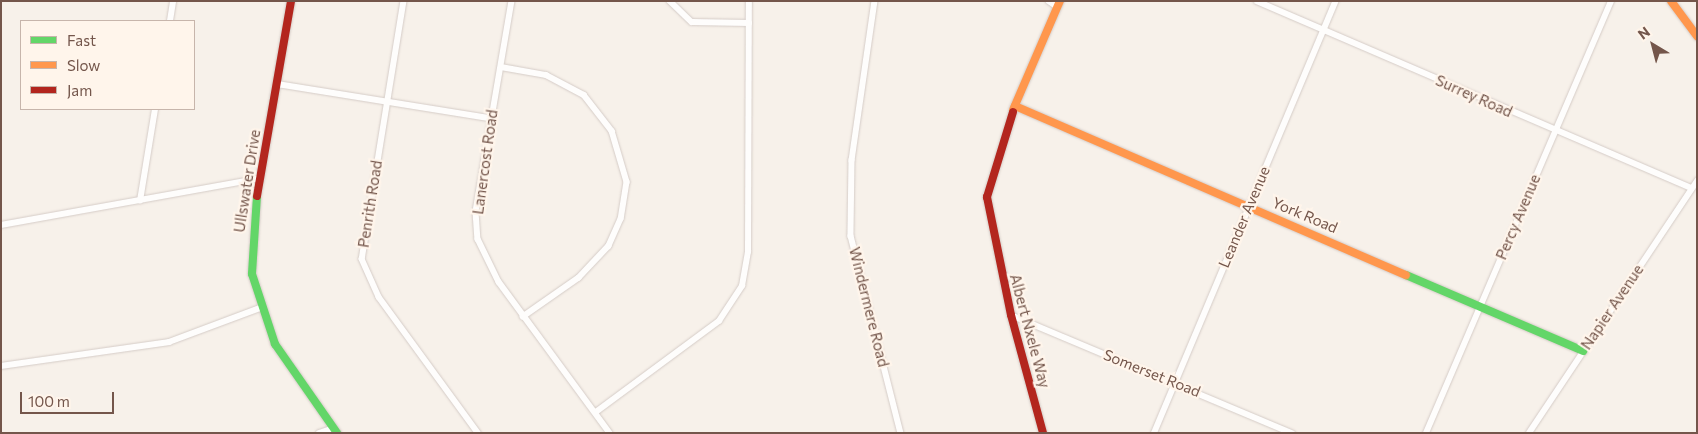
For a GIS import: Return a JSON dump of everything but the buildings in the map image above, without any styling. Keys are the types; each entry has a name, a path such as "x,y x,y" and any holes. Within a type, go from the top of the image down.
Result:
{"street":[{"path":"170,20 173,1"},
{"name":"Ullswater Drive","path":"291,1 251,246 260,308 275,344 335,430"},
{"name":"Penrith Road","path":"404,1 385,103 362,248 364,268 378,297 478,433"},
{"name":"Lanercost Road","path":"512,1 490,118 476,212 478,239 489,265 523,317 610,433"},
{"path":"670,1 692,22 748,23"},
{"path":"596,412 719,321 742,286 748,260 749,1"},
{"name":"Windermere Road","path":"875,1 852,160 851,236 901,433"},
{"path":"1049,1 1059,4"},
{"name":"Surrey Road","path":"1257,1 1554,132 1692,188"},
{"name":"Leander Avenue","path":"1154,433 1248,206 1336,1"},
{"name":"Percy Avenue","path":"1426,433 1611,1"},
{"path":"1671,1 1697,36"},
{"name":"Albert Nxele Way","path":"1043,433 982,197 998,147 1059,4"},
{"path":"501,66 546,75 584,95 612,131 627,182 621,219 605,251 579,278 523,317"},
{"path":"277,84 385,103 490,118"},
{"name":"York Road","path":"1014,109 1248,206 1583,351"},
{"path":"140,202 156,110"},
{"path":"1,225 140,202 261,178"},
{"name":"Napier Avenue","path":"1529,433 1697,181"},
{"path":"1,366 169,342 260,308"},
{"name":"Somerset Road","path":"1011,315 1176,382 1292,433"},
{"path":"319,433 335,430"}],"traffic: fast":[{"path":"257,196 252,274 275,344 337,433"},
{"path":"1406,275 1583,351"}],"traffic: slow":[{"path":"1013,110 1060,1"},
{"path":"1671,1 1697,36"},
{"path":"1015,106 1406,275"}],"traffic: jam":[{"path":"257,196 291,1"},
{"path":"1013,112 987,197 1011,315 1043,433"}]}
